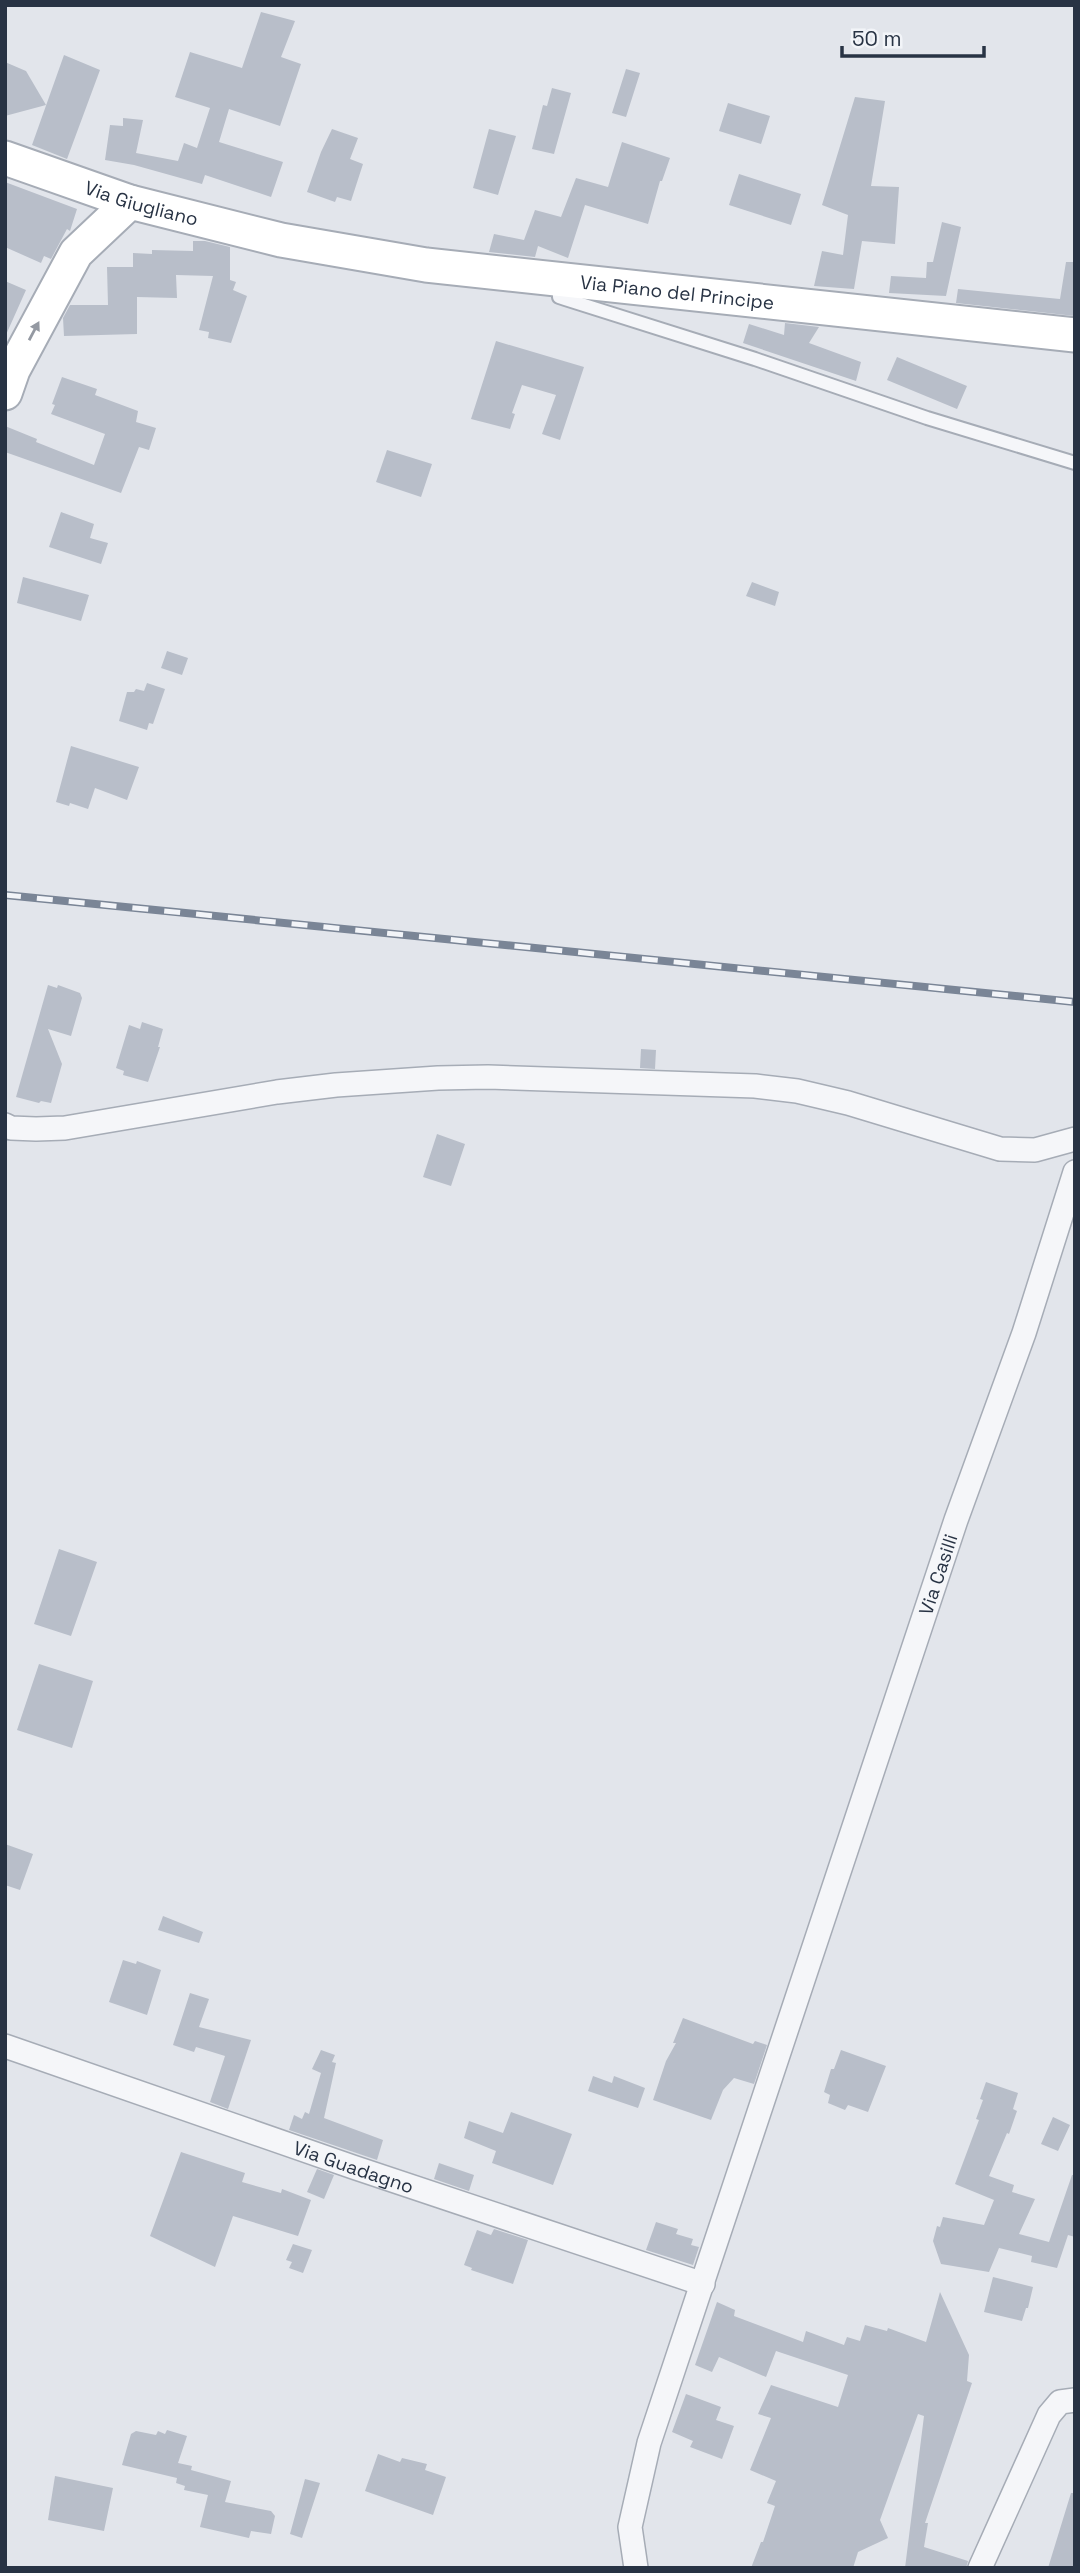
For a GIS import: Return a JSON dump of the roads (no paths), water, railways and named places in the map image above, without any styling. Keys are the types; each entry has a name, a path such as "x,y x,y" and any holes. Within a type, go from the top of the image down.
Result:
{"street":[{"name":"Via Giugliano","path":"5,158 130,202 281,240"},
{"path":"5,393 13,370 76,253 130,202"},
{"name":"Via Piano del Principe","path":"281,240 426,265 1075,335"},
{"path":"5,1125 24,1129 65,1128 336,1084 488,1077 755,1086 797,1091 848,1103 1000,1149 1035,1150 1075,1139"},
{"name":"Via Casilli","path":"636,2568 630,2527 649,2443 956,1520 1024,1333 1075,1172"},
{"name":"Via Guadagno","path":"5,2046 353,2167 703,2284"},
{"path":"981,2568 1049,2415 1060,2402 1075,2400"}],"lane":[{"path":"558,279 559,297 755,359 927,418 1075,463"}],"railway":[{"path":"5,895 1075,1002"}]}
